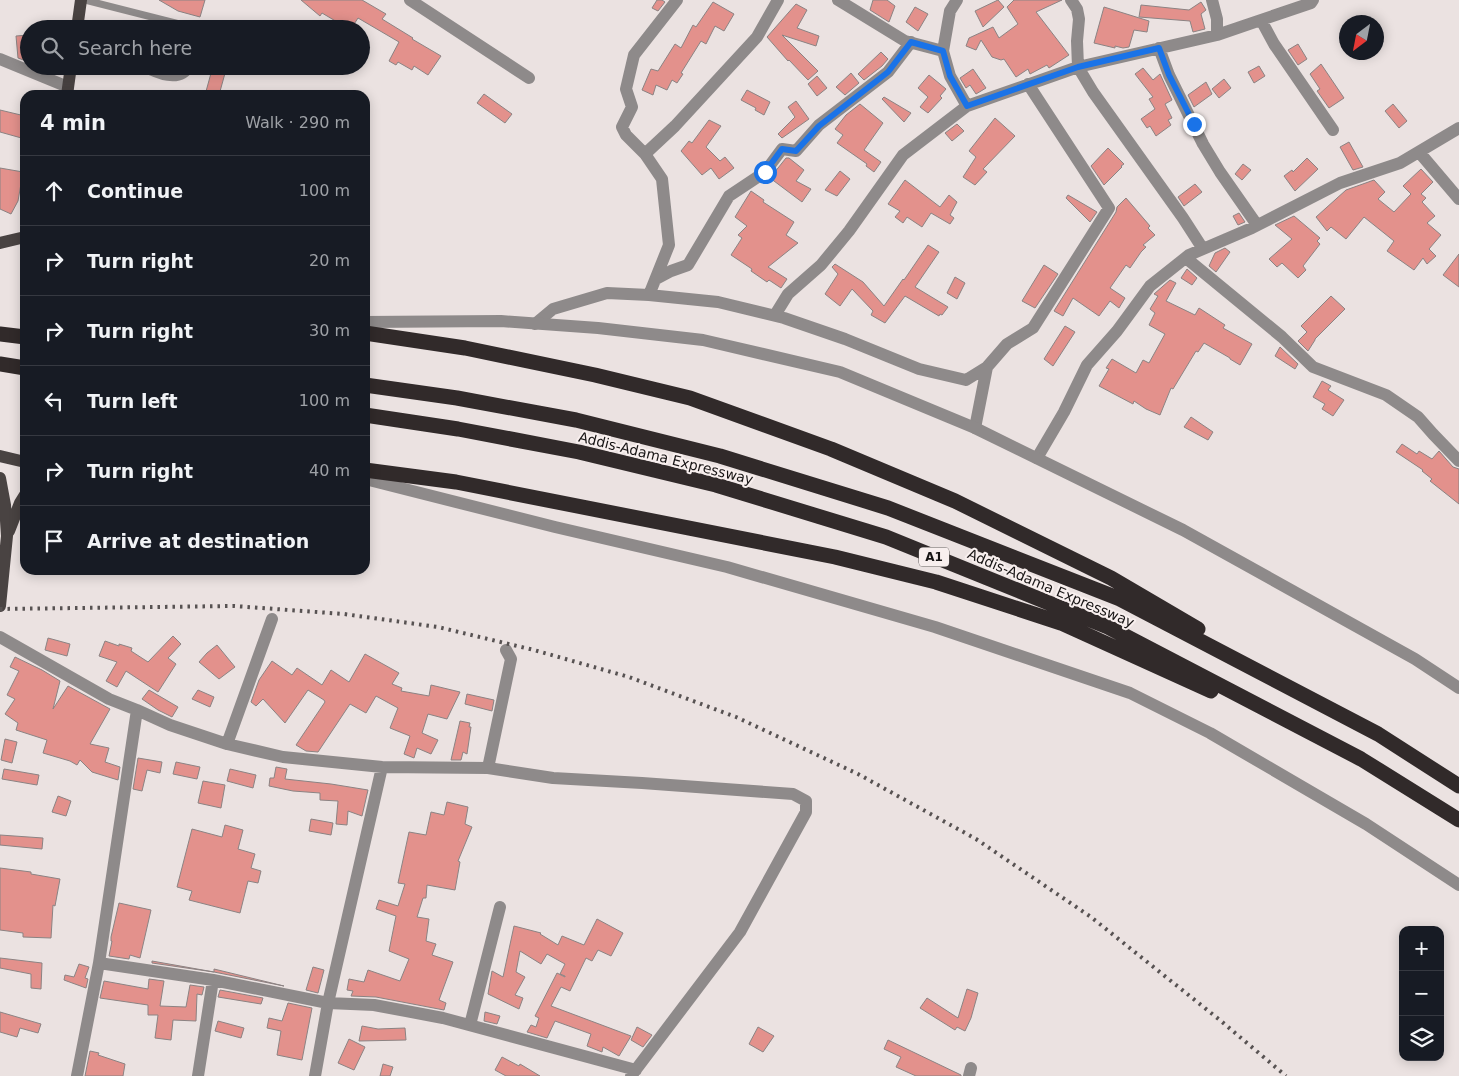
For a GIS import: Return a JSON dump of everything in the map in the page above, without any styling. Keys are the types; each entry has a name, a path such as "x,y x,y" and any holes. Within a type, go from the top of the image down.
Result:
{"highway":[{"path":"0,334 20,336"},
{"path":"370,334 465,348 614,379 690,398 831,449 955,501 1111,578 1378,734"},
{"path":"0,364 20,367"},
{"name":"Addis-Adama Expressway","path":"370,386 457,398 576,420 720,456 888,508 1120,599 1378,734 1459,786"},
{"name":"Addis-Adama Expressway","path":"370,416 458,429 579,452 716,485 886,537 1108,627 1361,759 1459,820"},
{"path":"370,471 456,482 835,557 936,582 1061,624 1361,759"}],"main road":[{"path":"78,20 81,0"},
{"path":"68,90 71,75"},
{"path":"0,243 20,238"},
{"path":"0,456 20,461"},
{"path":"0,478 5,505 7,536 0,606"},
{"path":"7,536 20,503"}],"street":[{"path":"410,0 529,78"},
{"path":"650,295 669,245 662,179 645,154 626,135 622,127 632,107 626,89 634,55 677,0"},
{"path":"645,154 676,126 740,56 757,36 778,0"},
{"path":"838,0 905,41 943,51"},
{"path":"957,0 950,11 943,51 950,76 967,106"},
{"path":"1071,0 1078,9 1078,67 1093,92 1203,249"},
{"path":"1212,0 1217,19 1216,35"},
{"path":"775,315 788,294 822,265 849,231 903,155 967,106 1078,67 1216,35 1310,3 1313,0"},
{"path":"1261,20 1274,44 1333,130"},
{"path":"656,279 688,265 730,196 765,172 782,149 796,151 819,126 888,72 911,42"},
{"path":"1159,48 1169,75 1203,144 1257,225"},
{"path":"0,59 20,68"},
{"path":"34,75 66,90"},
{"path":"535,324 553,310 607,293 718,302 775,315 845,339 919,369 966,380 987,367 1007,344 1033,328 1109,208 1028,84"},
{"path":"1037,458 1064,412 1087,365 1117,331 1150,286 1186,258 1203,249 1257,225 1340,183 1400,163 1459,128"},
{"path":"1419,152 1459,198"},
{"path":"1186,258 1282,337 1313,367 1386,395 1418,417 1459,460"},
{"path":"370,322 501,321 598,328 703,340 840,372 975,428 1183,530 1415,659 1459,688"},
{"path":"975,428 987,367"},
{"path":"370,479 556,527 727,566 935,627 1130,693 1210,733 1366,824 1459,885"},
{"path":"227,744 272,620"},
{"path":"0,637 109,699 170,725 227,744 283,757 382,767 488,768 553,778 652,783 793,794 806,801 806,812 740,932 633,1073 443,1018 374,1005 328,1003 213,980 99,963"},
{"path":"488,768 511,660 506,650"},
{"path":"77,1076 99,963 136,710"},
{"path":"315,1076 328,1003 382,767"},
{"path":"470,1025 500,907"},
{"path":"198,1076 213,980"}],"lane":[{"path":"85,0 163,20"},
{"path":"157,75 163,78 179,78 184,75"}],"building":[{"path":"159,0 205,0 200,17 178,11"},
{"path":"301,0 362,0 386,14 382,19 441,56 428,75 414,66 412,70 398,62 396,65 389,61 399,42 370,25 370,20 358,18 357,20 334,20 322,13 320,16"},
{"path":"657,0 665,2 658,11 652,8"},
{"path":"873,0 887,0 895,6 889,22 870,10"},
{"path":"998,0 1004,7 983,27 975,11"},
{"path":"1014,0 1062,0 1036,12 1069,55 1049,68 1047,65 1030,74 1028,69 1016,77 1004,59 992,57 981,40 976,50 966,46 969,38 993,27 999,38 1018,24 1007,7"},
{"path":"713,2 734,14 724,31 715,26 706,44 701,41 677,83 672,80 667,90 656,85 653,95 642,90 651,69 658,71 675,44 681,48 693,25 696,27"},
{"path":"1201,2 1206,10 1201,14 1205,29 1193,32 1190,21 1139,17 1141,5 1189,10"},
{"path":"796,4 807,10 797,28 819,36 816,46 782,35 818,71 808,80 767,37"},
{"path":"915,7 928,14 918,31 906,22"},
{"path":"1104,7 1149,21 1147,32 1134,30 1129,47 1115,46 1115,48 1094,43"},
{"path":"16,36 20,36 20,59 18,58"},
{"path":"1298,44 1307,59 1298,65 1288,50"},
{"path":"881,52 888,59 864,80 858,74"},
{"path":"1321,64 1344,98 1329,108 1317,91 1320,89 1310,74"},
{"path":"1259,66 1265,76 1254,83 1248,72"},
{"path":"1143,68 1153,80 1160,74 1172,100 1165,104 1172,118 1168,120 1171,125 1156,136 1150,126 1147,128 1141,119 1155,109 1149,99 1153,97 1135,74"},
{"path":"973,69 986,88 976,94 970,85 966,88 960,78"},
{"path":"851,73 859,83 845,95 836,87"},
{"path":"211,75 225,75 220,90 206,90"},
{"path":"929,75 946,89 940,96 942,98 928,113 920,107 928,97 918,88"},
{"path":"817,76 827,88 817,96 808,84"},
{"path":"1224,79 1231,88 1219,98 1212,89"},
{"path":"1206,82 1212,94 1194,107 1188,95"},
{"path":"747,90 770,102 764,115 741,100"},
{"path":"484,94 512,114 505,123 477,103"},
{"path":"884,97 911,113 904,122 882,99"},
{"path":"796,101 809,119 782,138 778,134 795,117 788,107"},
{"path":"860,104 883,123 864,150 881,162 874,172 866,166 867,164 837,143 843,135 835,129 846,115"},
{"path":"1393,104 1407,121 1399,128 1385,111"},
{"path":"0,110 20,115 20,138 0,132"},
{"path":"995,118 1015,136 983,169 987,172 975,185 963,177 976,157 969,151"},
{"path":"709,120 721,126 706,147 720,161 725,157 734,168 719,179 711,168 702,175 681,151 689,141 692,143"},
{"path":"957,124 964,131 952,141 945,133"},
{"path":"1349,142 1363,167 1353,170 1340,147"},
{"path":"1108,148 1124,164 1104,185 1091,166"},
{"path":"786,158 789,158 804,170 796,181 811,189 802,202 770,178"},
{"path":"1307,158 1318,169 1295,191 1284,176 1292,170 1293,172"},
{"path":"1243,164 1251,170 1242,180 1235,174"},
{"path":"0,168 20,171 18,201 11,214 0,209"},
{"path":"1421,169 1433,182 1421,194 1426,198 1422,202 1435,216 1427,223 1441,235 1429,249 1436,256 1427,264 1423,258 1414,270 1387,251 1394,241 1364,217 1346,239 1331,227 1327,231 1316,217 1346,190 1374,180 1385,192 1378,199 1394,212 1411,194 1403,186"},
{"path":"840,171 850,179 837,196 825,190"},
{"path":"905,180 940,207 949,195 957,202 950,215 954,218 950,224 931,213 922,227 907,217 903,223 895,217 900,211 888,204"},
{"path":"1195,184 1202,192 1184,206 1178,197"},
{"path":"751,191 764,200 763,202 794,222 786,235 798,243 768,267 787,279 781,288 769,280 767,282 731,255 742,238 738,235 747,226 735,217"},
{"path":"1068,195 1097,212 1090,222 1066,198"},
{"path":"1126,198 1150,226 1148,228 1155,235 1143,245 1146,247 1130,268 1126,265 1110,288 1125,298 1119,308 1110,301 1099,316 1073,298 1063,316 1054,311 1116,212 1117,207"},
{"path":"1239,213 1245,222 1238,225 1233,216"},
{"path":"1294,216 1320,238 1317,241 1320,244 1303,266 1306,270 1298,278 1282,263 1277,267 1269,259 1292,239 1275,225"},
{"path":"928,245 939,252 915,287 948,307 942,315 940,314 939,316 905,296 885,323 871,315 873,311 852,289 840,306 825,294 838,274 832,267 835,264 863,282 884,306"},
{"path":"1225,248 1230,252 1216,272 1209,266 1215,253"},
{"path":"1459,254 1459,287 1443,275"},
{"path":"1044,265 1058,274 1035,308 1022,301"},
{"path":"1187,269 1197,278 1192,285 1181,278"},
{"path":"955,277 965,283 957,299 947,293"},
{"path":"1170,280 1176,283 1166,301 1195,315 1199,308 1225,325 1223,328 1252,344 1240,365 1204,343 1198,352 1196,351 1173,389 1171,388 1160,415 1134,401 1133,404 1099,386 1109,369 1106,368 1112,359 1136,373 1143,360 1149,363 1165,334 1149,325 1155,313 1150,309 1158,296 1154,294"},
{"path":"1331,296 1345,309 1315,339 1308,351 1298,341 1307,332 1301,326"},
{"path":"1065,326 1075,332 1053,366 1044,359"},
{"path":"1280,347 1298,364 1295,369 1275,356"},
{"path":"1322,381 1331,386 1328,390 1344,400 1333,416 1322,409 1325,404 1313,397"},
{"path":"1191,417 1213,432 1208,440 1184,427"},
{"path":"1402,444 1417,454 1419,451 1432,459 1439,451 1453,467 1459,469 1459,504 1430,481 1432,479 1423,470 1396,452"},
{"path":"173,636 181,644 168,658 176,664 158,692 126,671 117,687 106,681 117,662 99,656 105,641 132,648 131,651 148,662"},
{"path":"48,638 70,644 67,656 45,650"},
{"path":"217,645 235,667 219,679 199,662"},
{"path":"365,654 399,673 392,684 402,688 401,691 429,696 431,685 460,692 447,719 428,714 422,733 438,740 431,754 417,748 414,758 404,754 410,736 390,728 398,708 376,696 366,713 350,704 318,752 306,751 296,745 325,702 324,700 308,690 285,723 263,699 256,706 251,702 259,680 272,661 292,675 297,668 322,685 331,670 349,682"},
{"path":"15,657 60,681 53,709 68,686 110,709 90,744 109,748 105,762 120,767 118,780 92,772 80,760 77,765 43,753 47,740 16,730 18,723 5,714 15,699 7,695 19,671 10,667"},
{"path":"149,690 178,707 172,717 142,699"},
{"path":"198,690 214,697 210,707 192,699"},
{"path":"467,694 494,700 492,711 465,704"},
{"path":"460,721 470,723 469,727 471,727 467,754 463,752 461,760 451,760"},
{"path":"5,739 17,742 12,763 1,760"},
{"path":"138,758 162,762 160,773 147,770 142,791 133,789"},
{"path":"176,762 200,767 197,779 173,774"},
{"path":"276,767 287,769 285,779 368,790 362,816 348,811 347,825 336,824 338,801 320,800 320,793 293,791 269,786 270,778 274,778"},
{"path":"4,769 39,775 37,785 2,779"},
{"path":"230,769 256,775 253,788 227,781"},
{"path":"203,781 225,785 221,808 198,803"},
{"path":"58,796 71,801 66,816 52,812"},
{"path":"447,802 468,807 465,824 472,827 458,861 460,862 455,890 427,885 426,898 423,898 417,917 429,919 426,941 436,944 432,955 453,962 439,1000 446,1003 444,1010 376,997 351,996 353,991 347,990 349,979 364,982 368,970 400,981 409,959 389,951 396,916 376,909 379,900 398,906 405,884 398,883 409,832 426,835 431,812 444,815"},
{"path":"311,819 333,823 331,835 309,831"},
{"path":"225,825 243,830 238,849 255,854 251,868 261,871 258,883 248,881 240,913 189,900 192,891 177,887 192,829 222,837"},
{"path":"0,835 43,838 42,849 0,845"},
{"path":"0,868 31,872 31,874 60,879 55,906 53,905 51,938 23,937 23,933 0,930"},
{"path":"119,903 151,910 140,958 130,955 129,959 109,956 111,937"},
{"path":"597,919 623,933 611,956 598,950 592,961 586,958 570,991 561,987 551,1006 631,1036 619,1056 603,1047 602,1052 587,1046 591,1034 555,1021 547,1038 527,1032 531,1025 536,1027 539,1018 535,1016 557,973 565,977 560,974 565,964 547,954 541,964 520,951 516,972 525,977 515,995 523,998 519,1009 488,994 492,971 503,977 514,926 541,933 558,945 562,936 584,945"},
{"path":"0,958 42,963 41,989 31,988 31,974 0,968"},
{"path":"152,961 214,972 152,963"},
{"path":"79,964 89,967 85,978 88,979 86,988 64,980 65,975 74,977"},
{"path":"313,967 324,970 318,993 306,990"},
{"path":"214,969 284,986 214,972"},
{"path":"149,979 164,981 160,1006 186,1007 190,985 204,987 202,995 197,994 196,1021 173,1020 171,1040 155,1038 158,1015 148,1015 148,1005 100,998 104,981 148,989"},
{"path":"967,989 978,993 965,1031 957,1027 955,1030 920,1008 927,998 958,1018"},
{"path":"220,990 263,998 261,1004 218,997"},
{"path":"288,1003 312,1008 302,1060 277,1055 281,1031 267,1028 269,1018 282,1021"},
{"path":"0,1012 41,1024 38,1033 20,1028 17,1037 0,1032"},
{"path":"485,1012 500,1016 497,1024 484,1021"},
{"path":"218,1021 244,1028 241,1038 215,1031"},
{"path":"362,1026 378,1029 405,1028 406,1040 359,1041"},
{"path":"637,1027 652,1035 643,1047 631,1040"},
{"path":"758,1027 774,1036 763,1052 749,1044"},
{"path":"349,1039 365,1047 354,1070 338,1063"},
{"path":"888,1040 961,1076 916,1076 896,1067 901,1057 884,1049"},
{"path":"90,1051 125,1064 123,1076 85,1076"},
{"path":"502,1057 519,1066 520,1064 540,1076 506,1076 495,1070"},
{"path":"383,1064 393,1067 390,1076 380,1076"}],"railway":[{"path":"0,609 234,606 344,614 438,627 534,650 629,677 736,717 858,774 976,839 1091,917 1221,1021 1286,1076"}],"route":[{"path":"765,172 782,149 796,151 819,126 888,72 911,42 943,51 950,76 967,106 1078,67 1159,48 1169,75 1194,124"}]}
